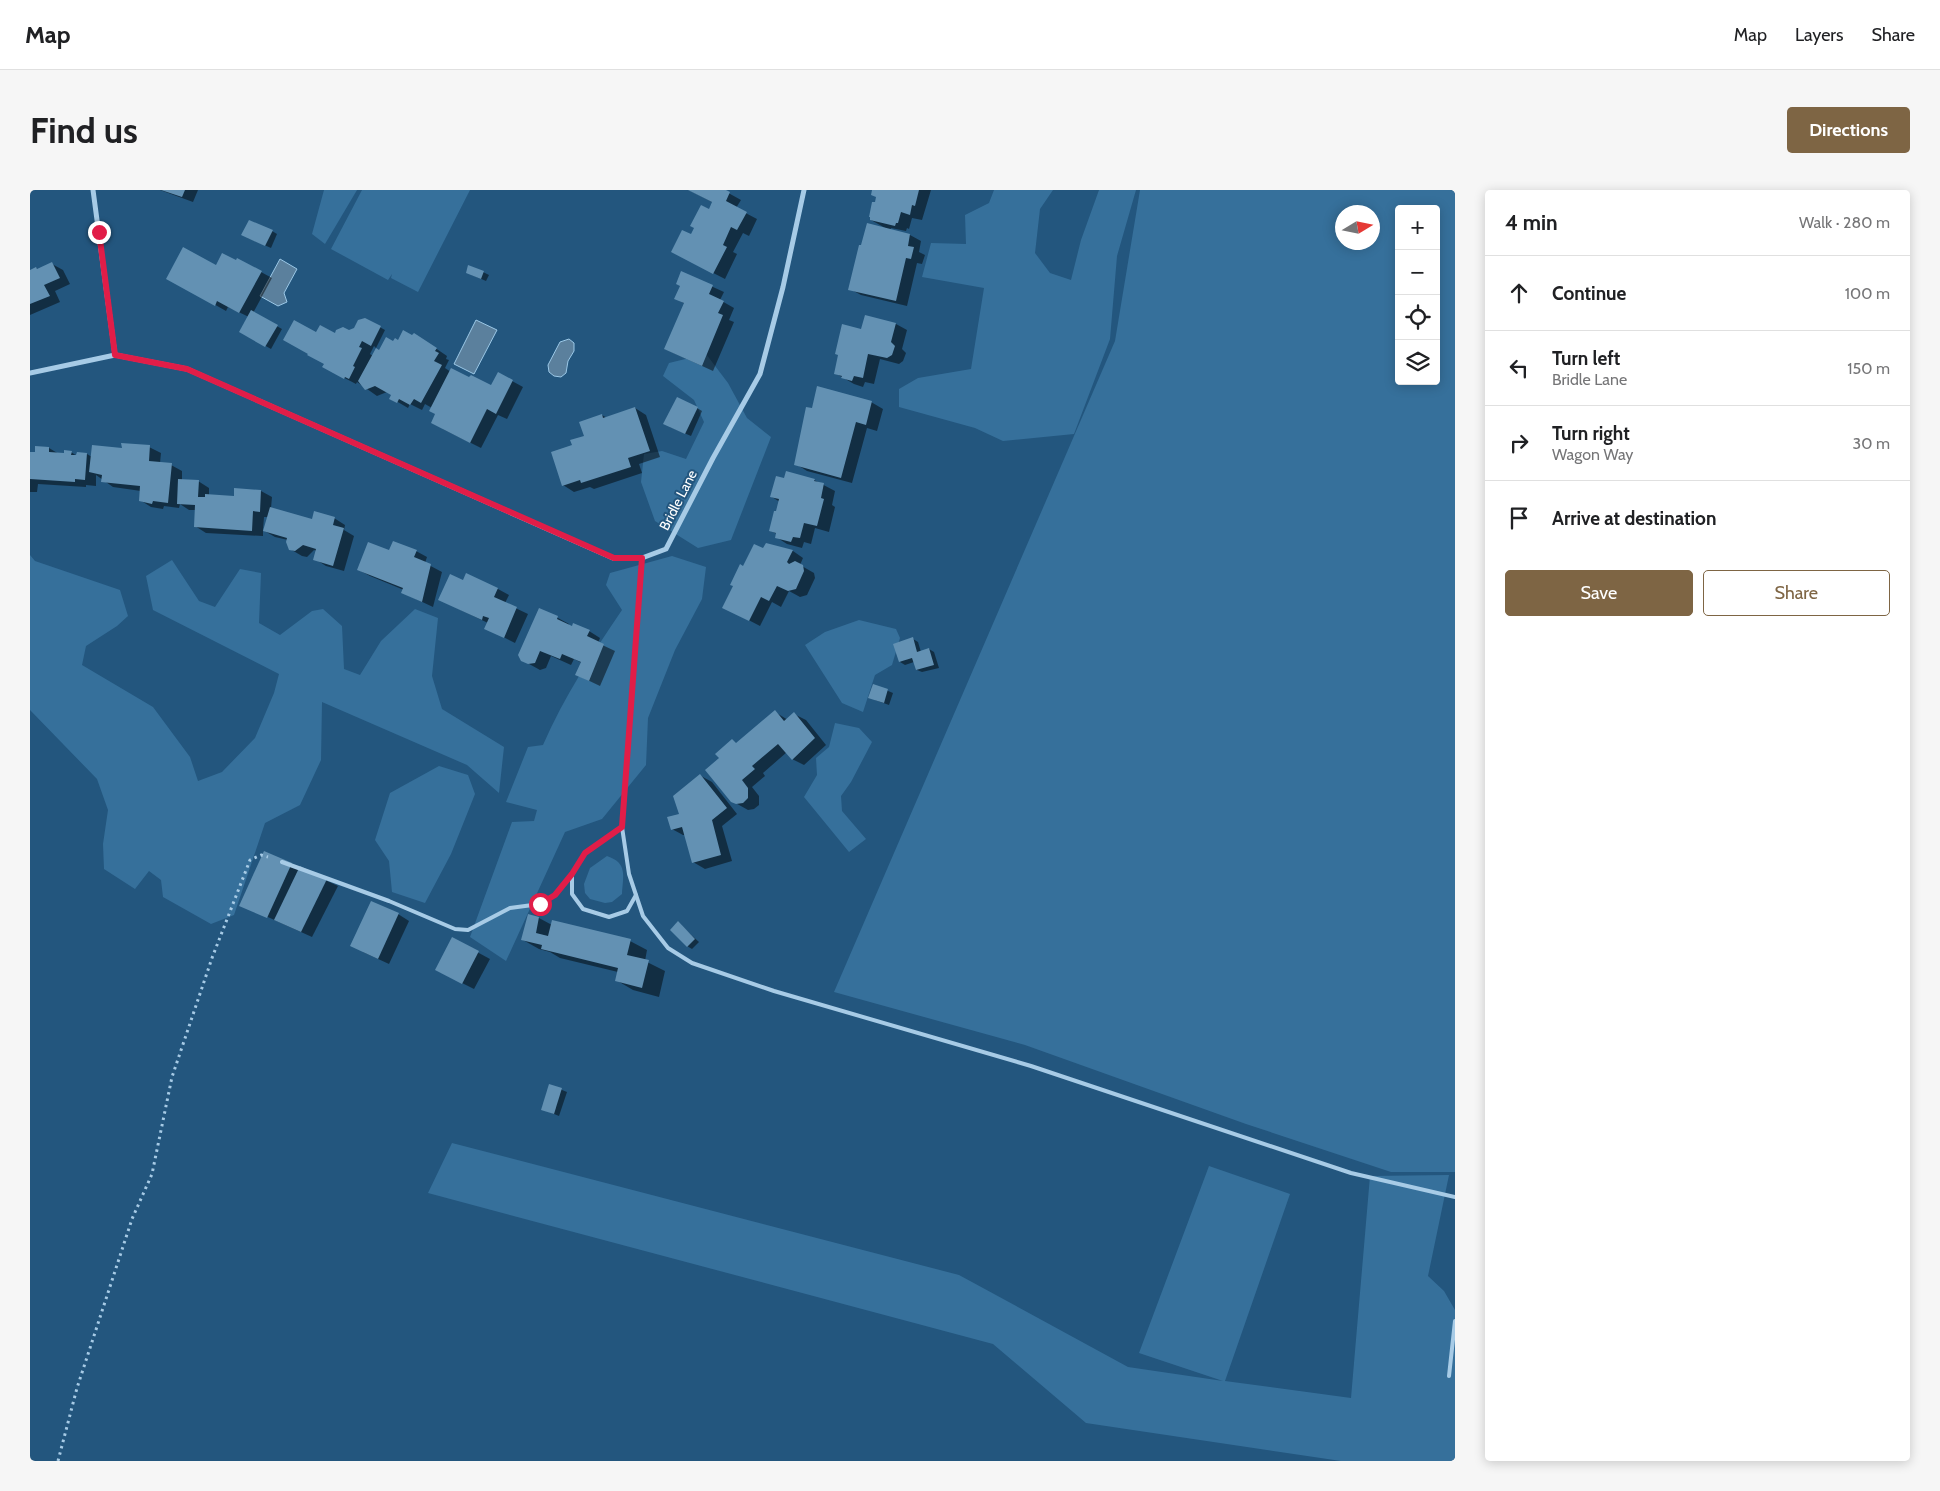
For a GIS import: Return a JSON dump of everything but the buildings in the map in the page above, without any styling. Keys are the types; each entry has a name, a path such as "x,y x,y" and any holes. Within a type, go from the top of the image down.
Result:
{"street":[{"path":"93,190 115,355"},
{"name":"Bridle Lane","path":"30,373 115,355 187,369 614,558 642,558 666,548 712,458 760,374 783,287 804,190"}],"lane":[{"path":"642,558 622,827 629,874 643,916 668,948 692,963 774,991 1031,1066 1352,1173 1455,1197"},
{"path":"282,862 389,901 455,929 468,930 510,908 540,904 555,895 572,874 585,853 622,827"},
{"path":"572,874 572,894 583,909 609,917 627,911 636,895"},
{"path":"1449,1376 1455,1321"}],"path":[{"path":"58,1461 78,1388 132,1219 152,1174 172,1077 234,897 250,860 261,855 282,862"}],"shaded area":[{"path":"324,190 357,190 325,244 312,234"},
{"path":"362,190 470,190 418,292 391,278 392,274 388,280 331,249"},
{"path":"994,190 1053,190 1040,209 1035,253 1050,273 1071,280 1081,240 1099,190 1136,190 1117,256 1110,339 1074,434 1003,441 975,428 899,407 899,389 918,378 971,369 984,288 922,277 931,243 966,244 965,215 989,203"},
{"path":"1140,190 1455,190 1455,1172 1391,1172 1246,1124 1025,1045 834,992 1115,341"},
{"path":"280,259 297,269 284,293 287,302 278,306 260,296"},
{"path":"476,320 497,330 474,374 454,364"},
{"path":"569,339 574,343 574,351 568,361 566,373 561,377 554,376 549,372 548,365 560,342"},
{"path":"706,354 728,383 747,418 771,437 731,540 698,548 655,521 641,482 644,454 662,451 686,459 704,422 694,400 663,376 669,363"},
{"path":"30,555 35,561 120,590 128,616 117,626 86,646 82,665 153,707 190,757 198,781 222,772 255,738 274,693 279,674 153,610 146,576 172,560 199,601 215,607 240,569 261,573 259,623 280,635 312,611 323,609 342,626 344,669 360,675 381,641 415,609 438,618 432,676 442,709 504,747 499,793 467,765 322,702 321,760 300,805 265,823 234,915 211,924 163,897 161,880 149,871 135,889 104,869 103,844 108,810 97,779 30,710"},
{"path":"672,556 706,567 702,599 675,650 648,718 646,765 602,819 565,832 506,961 470,937 512,822 534,821 537,810 506,802 528,747 543,745 579,676 622,610 606,585 610,573"},
{"path":"859,620 896,629 900,638 892,665 875,675 863,712 842,703 805,645 825,632"},
{"path":"835,723 859,728 872,742 851,782 841,796 842,811 866,839 849,852 804,797 817,775 816,758 829,747"},
{"path":"439,766 468,775 475,794 451,854 425,903 392,892 389,861 375,840 390,793"},
{"path":"607,856 614,859 621,866 623,881 622,894 612,902 605,903 590,899 585,893 584,884 590,868"},
{"path":"452,1143 959,1275 1128,1367 1223,1381 1139,1353 1209,1166 1290,1194 1225,1381 1351,1398 1370,1176 1449,1175 1428,1276 1444,1291 1455,1310 1455,1461 1341,1461 1086,1423 993,1344 428,1193"}],"route":[{"path":"99,232 115,355 187,369 614,558 642,558 622,827 585,853 572,874 555,895 540,904"}]}
